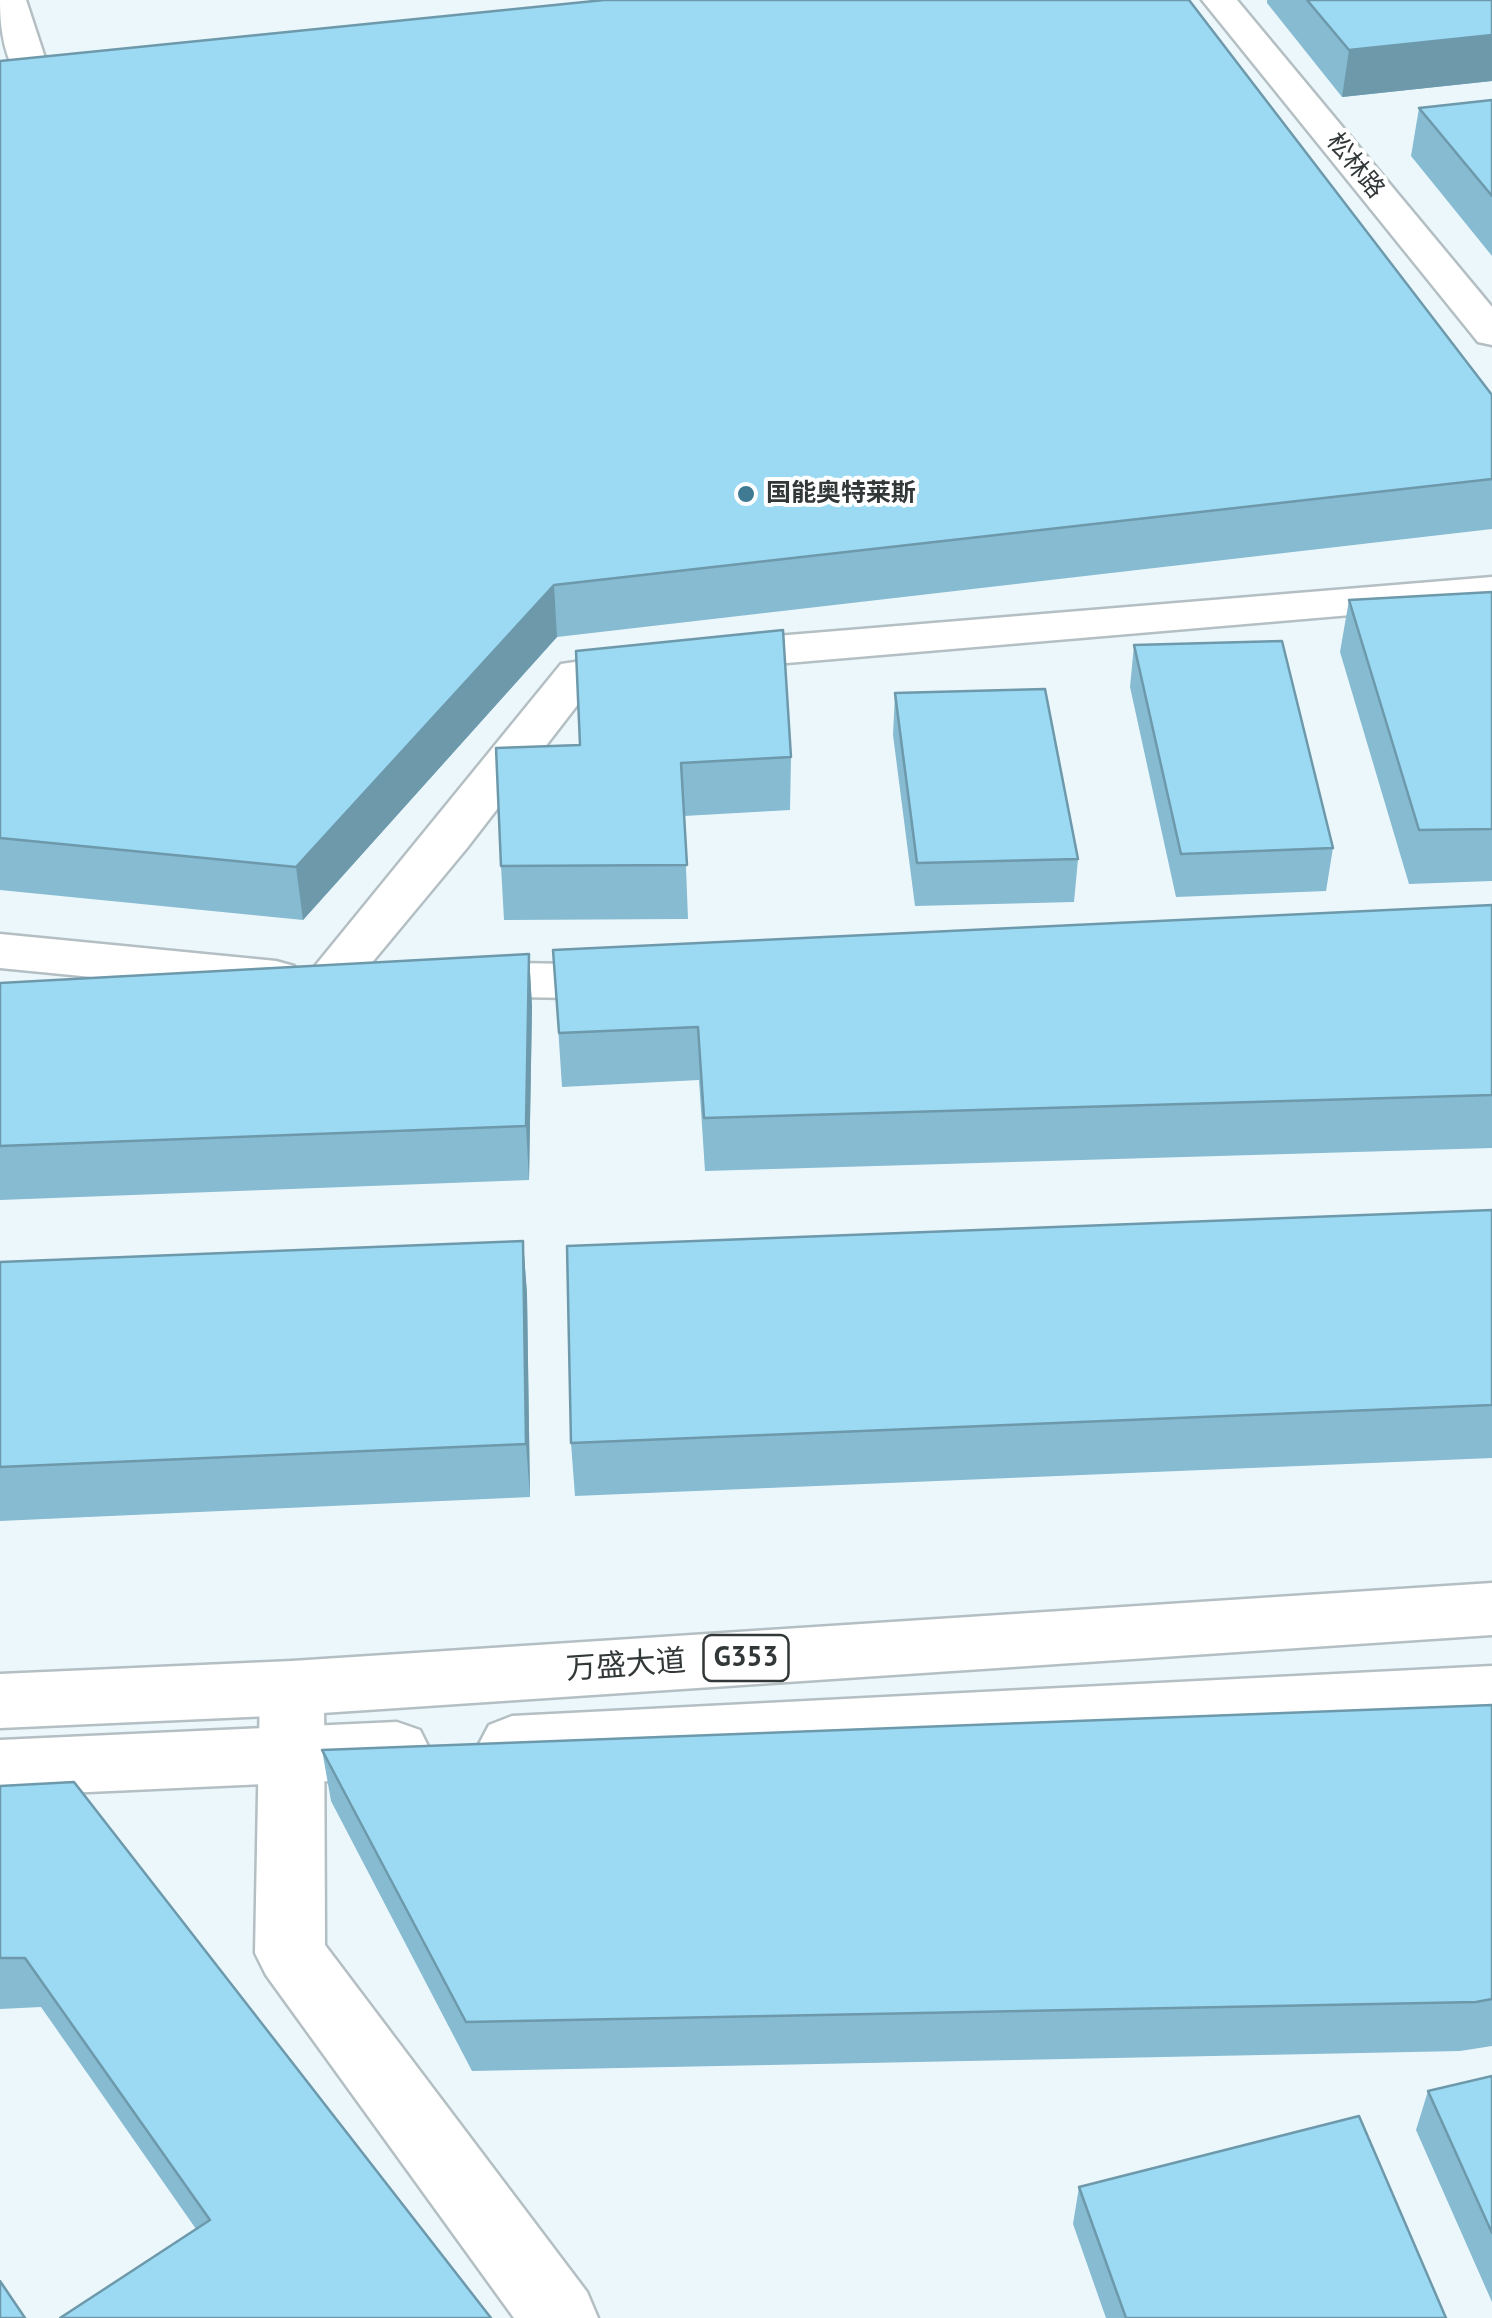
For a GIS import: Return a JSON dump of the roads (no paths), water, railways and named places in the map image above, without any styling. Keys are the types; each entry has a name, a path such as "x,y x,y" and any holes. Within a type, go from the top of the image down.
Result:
{"main road":[{"path":"8,0 30,67"},
{"name":"松林路","path":"1219,0 1492,333"},
{"path":"332,978 450,837 578,674 728,654 1492,590"},
{"path":"0,951 258,978 684,981"},
{"name":"万盛大道","path":"0,1701 292,1688 1492,1609"},
{"path":"292,1688 290,1954 560,2318"},
{"path":"0,1768 1492,1693"}],"place":[{"name":"国能奥特莱斯","path":"746,494"}]}
